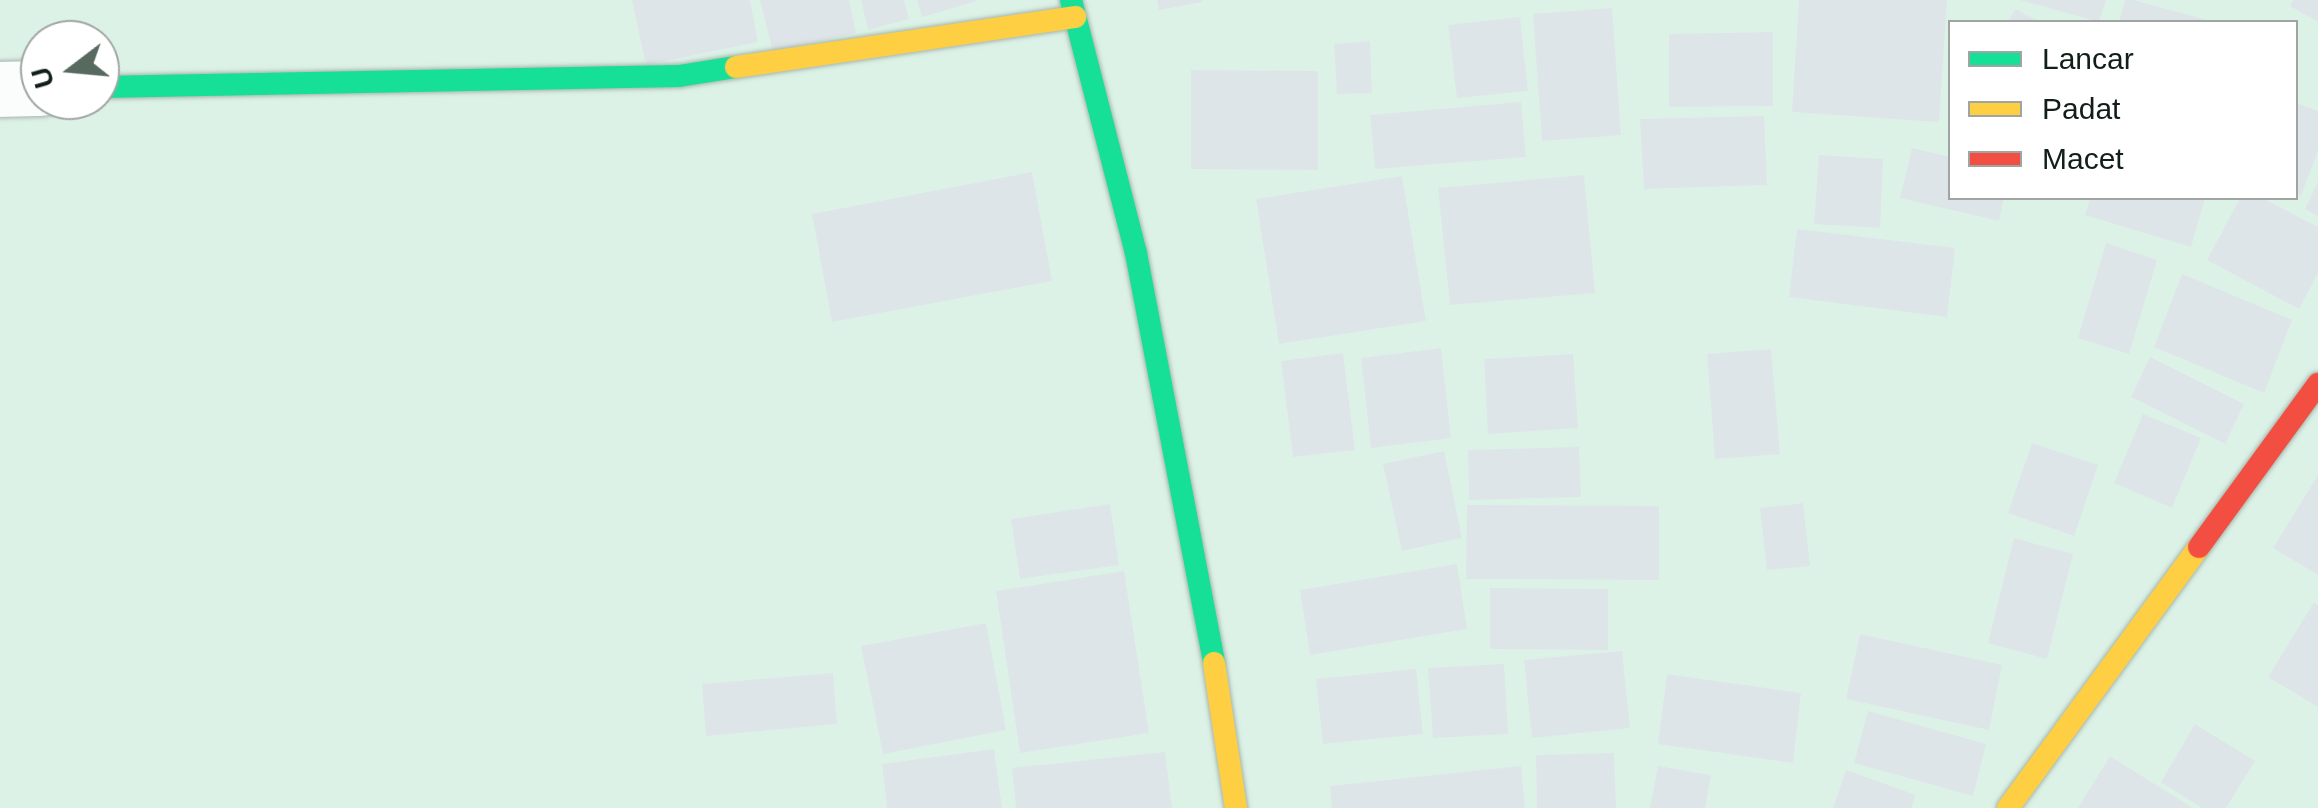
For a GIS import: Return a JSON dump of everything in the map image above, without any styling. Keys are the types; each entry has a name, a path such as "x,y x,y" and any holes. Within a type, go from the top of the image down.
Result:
{"street":[{"path":"120,87 679,76 1073,9 1136,253 1230,749 1236,808"},
{"path":"2008,808 2318,384"}],"building":[{"path":"632,0 750,0 758,42 646,65"},
{"path":"760,0 849,0 856,33 773,52"},
{"path":"861,0 904,0 909,19 868,30"},
{"path":"917,0 976,0 977,1 922,17"},
{"path":"1157,0 1202,0 1202,2 1159,10"},
{"path":"1799,0 1947,0 1939,122 1792,112"},
{"path":"2020,0 2106,0 2100,20"},
{"path":"2125,0 2133,0 2208,20 2120,20"},
{"path":"2293,0 2318,0 2318,22 2290,6"},
{"path":"1612,8 1621,135 1542,141 1533,14"},
{"path":"2015,9 2037,20 2009,20"},
{"path":"1520,17 1528,91 1457,98 1448,25"},
{"path":"1773,32 1773,106 1669,107 1669,34"},
{"path":"1370,41 1372,93 1337,94 1334,44"},
{"path":"1191,70 1318,71 1318,170 1191,169"},
{"path":"1521,102 1526,157 1375,169 1370,115"},
{"path":"2298,104 2318,111 2318,151 2301,196"},
{"path":"1764,116 1767,185 1644,189 1640,119"},
{"path":"1912,148 1948,157 1948,200 2004,200 1999,221 1900,198"},
{"path":"1819,155 1883,159 1880,228 1814,224"},
{"path":"1032,172 1052,281 832,322 812,214"},
{"path":"1584,175 1595,293 1450,305 1438,188"},
{"path":"1402,176 1426,321 1279,344 1256,199"},
{"path":"2318,182 2318,216 2305,209"},
{"path":"2089,200 2204,200 2191,247 2085,215"},
{"path":"2239,200 2266,200 2318,227 2318,273 2299,309 2207,260"},
{"path":"1797,229 1955,248 1947,317 1789,297"},
{"path":"2106,243 2157,260 2129,354 2078,338"},
{"path":"2182,274 2292,320 2264,393 2154,347"},
{"path":"1441,348 1451,438 1371,448 1361,358"},
{"path":"1771,349 1780,454 1715,459 1707,354"},
{"path":"1343,353 1355,450 1293,457 1281,361"},
{"path":"1573,354 1578,428 1488,434 1484,359"},
{"path":"2150,357 2244,404 2225,444 2131,397"},
{"path":"2143,414 2201,438 2172,508 2114,483"},
{"path":"2032,443 2098,465 2074,536 2008,513"},
{"path":"1579,447 1581,497 1469,500 1468,450"},
{"path":"1444,451 1462,538 1402,551 1383,464"},
{"path":"2318,475 2318,575 2273,548"},
{"path":"1803,503 1810,566 1767,570 1760,508"},
{"path":"1110,504 1119,565 1020,579 1011,519"},
{"path":"1467,505 1659,506 1659,580 1466,579"},
{"path":"2014,538 2073,554 2047,659 1988,643"},
{"path":"1457,564 1467,629 1310,655 1300,590"},
{"path":"1124,571 1149,733 1020,753 996,591"},
{"path":"1490,588 1608,589 1608,650 1490,649"},
{"path":"2314,602 2318,605 2318,707 2268,677"},
{"path":"986,623 1006,730 883,754 861,646"},
{"path":"1860,634 2002,665 1989,730 1846,699"},
{"path":"1622,651 1630,728 1532,738 1524,660"},
{"path":"1504,664 1508,734 1433,738 1428,668"},
{"path":"1416,669 1423,734 1323,744 1316,679"},
{"path":"833,673 837,724 706,736 702,684"},
{"path":"1667,674 1801,693 1793,763 1658,744"},
{"path":"1868,711 1986,744 1973,796 1854,763"},
{"path":"2195,724 2255,761 2226,808 2202,808 2161,782"},
{"path":"994,749 1002,808 887,808 882,764"},
{"path":"1165,752 1172,808 1016,808 1012,768"},
{"path":"1614,753 1616,808 1537,808 1536,755"},
{"path":"2110,756 2193,808 2078,808"},
{"path":"1521,766 1525,808 1332,808 1330,786"},
{"path":"1658,766 1711,775 1705,808 1650,808"},
{"path":"1846,770 1916,795 1911,808 1833,808"}],"traffic: fast":[{"path":"1071,0 1136,253 1214,663"},
{"path":"120,87 679,76 736,67"}],"traffic: slow":[{"path":"736,67 1075,17"},
{"path":"2008,808 2199,547"},
{"path":"1214,663 1236,808"}],"traffic: jam":[{"path":"2199,547 2318,384"}]}
